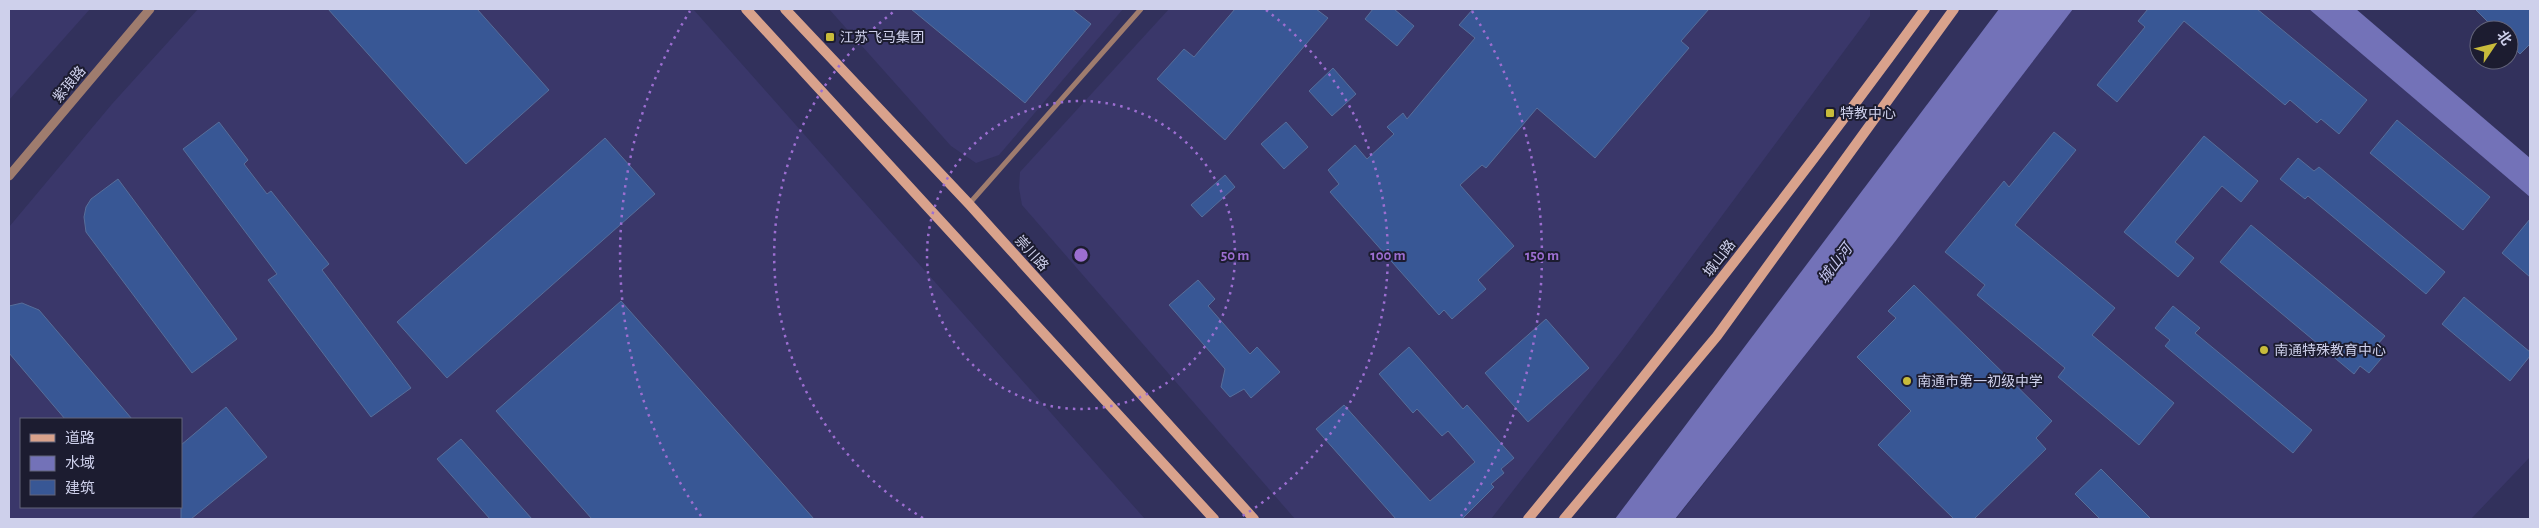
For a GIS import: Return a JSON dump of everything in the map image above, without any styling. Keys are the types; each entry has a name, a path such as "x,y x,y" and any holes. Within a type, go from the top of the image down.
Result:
{"main road":[{"path":"746,9 1214,519"},
{"name":"崇川路","path":"784,9 969,204 1254,519"},
{"name":"城山路","path":"1528,519 1691,317 1811,162 1925,9"},
{"path":"1564,519 1717,336 1954,9"}],"street":[{"name":"紫琅路","path":"9,176 150,9"},
{"path":"969,204 1141,9"}],"shaded area":[{"path":"9,9 90,9 9,100"},
{"path":"198,9 693,9 1145,519 9,519 9,227 112,104"},
{"path":"829,9 1123,9 999,155 976,163 951,146"},
{"path":"1169,9 1870,9 1870,16 1621,352 1491,519 1295,519 1022,205 1019,188 1020,172"},
{"name":"南通特殊教育中心","path":"2073,9 2309,9 2530,197 2530,457 2471,519 1676,519 1894,243"}],"water":[{"name":"城山河","path":"1999,9 2073,9 1894,243 1675,519 1615,519"},
{"path":"2309,9 2356,9 2530,158 2530,197"}],"building":[{"path":"328,9 477,9 549,90 466,164"},
{"path":"911,9 1072,9 1091,24 1025,103"},
{"path":"1235,9 1316,9 1328,18 1225,140 1157,79 1184,49 1194,57"},
{"path":"1373,9 1394,9 1414,26 1397,46 1365,19"},
{"path":"1473,9 1709,9 1681,41 1689,48 1595,158 1537,108 1486,168 1482,165 1460,185 1514,246 1478,280 1486,289 1452,319 1444,310 1439,315 1330,192 1339,184 1328,170 1355,145 1367,159 1394,134 1387,127 1403,113 1407,119 1475,38 1459,25"},
{"path":"2148,9 2257,9 2367,100 2339,134 2321,119 2317,123 2290,100 2285,105 2184,21 2117,102 2097,85 2145,27 2138,21"},
{"path":"2475,9 2530,9 2530,44 2519,53 2519,20 2486,20"},
{"path":"1333,68 1356,94 1332,116 1309,91"},
{"path":"2397,120 2490,197 2463,230 2370,153"},
{"path":"219,122 248,160 244,164 267,194 271,191 329,264 322,270 411,388 371,417 268,280 277,274 183,149"},
{"path":"1286,122 1308,147 1284,169 1261,144"},
{"path":"2054,132 2076,150 2015,225 2115,308 2092,335 2174,403 2139,445 2058,377 2065,368 1977,295 1985,285 1945,252 2004,181 2009,187"},
{"path":"2204,136 2258,181 2241,202 2222,186 2175,242 2194,258 2178,277 2124,232"},
{"path":"605,138 655,194 447,378 397,322"},
{"path":"2298,158 2314,171 2319,167 2445,272 2426,294 2308,196 2305,199 2280,179"},
{"path":"1225,175 1235,187 1202,217 1191,205"},
{"path":"118,179 237,339 192,373 86,232 84,217 86,207 91,199"},
{"path":"2530,219 2530,277 2502,253"},
{"path":"2251,225 2385,336 2377,345 2386,353 2369,373 2360,366 2354,374 2220,262"},
{"path":"1198,280 1215,299 1208,306 1250,354 1257,347 1280,372 1251,398 1244,389 1230,397 1221,387 1225,369 1169,305"},
{"path":"1914,285 2052,421 2036,438 2046,449 1974,519 1954,519 1878,445 1911,411 1857,357 1896,318 1888,311"},
{"path":"2464,297 2530,352 2530,356 2510,381 2442,324"},
{"path":"621,301 814,519 592,519 496,411"},
{"path":"22,303 39,310 131,418 64,418 9,353 9,306"},
{"path":"2173,306 2200,328 2195,333 2312,430 2293,453 2165,346 2170,340 2155,328"},
{"path":"1546,319 1589,368 1528,422 1485,373"},
{"path":"1409,347 1463,409 1467,405 1514,458 1501,469 1504,473 1491,484 1494,487 1462,519 1396,519 1316,429 1344,405 1430,501 1475,462 1448,431 1442,436 1417,409 1413,413 1379,374"},
{"path":"226,407 267,457 191,519 181,519 182,444"},
{"path":"461,439 532,519 490,519 437,459"},
{"path":"2101,469 2151,519 2100,519 2075,494"}],"place":[{"name":"江苏飞马集团","path":"830,37"},
{"name":"特教中心","path":"1830,113"},
{"name":"南通特殊教育中心","path":"2264,350"},
{"name":"南通市第一初级中学","path":"1907,381"}]}
